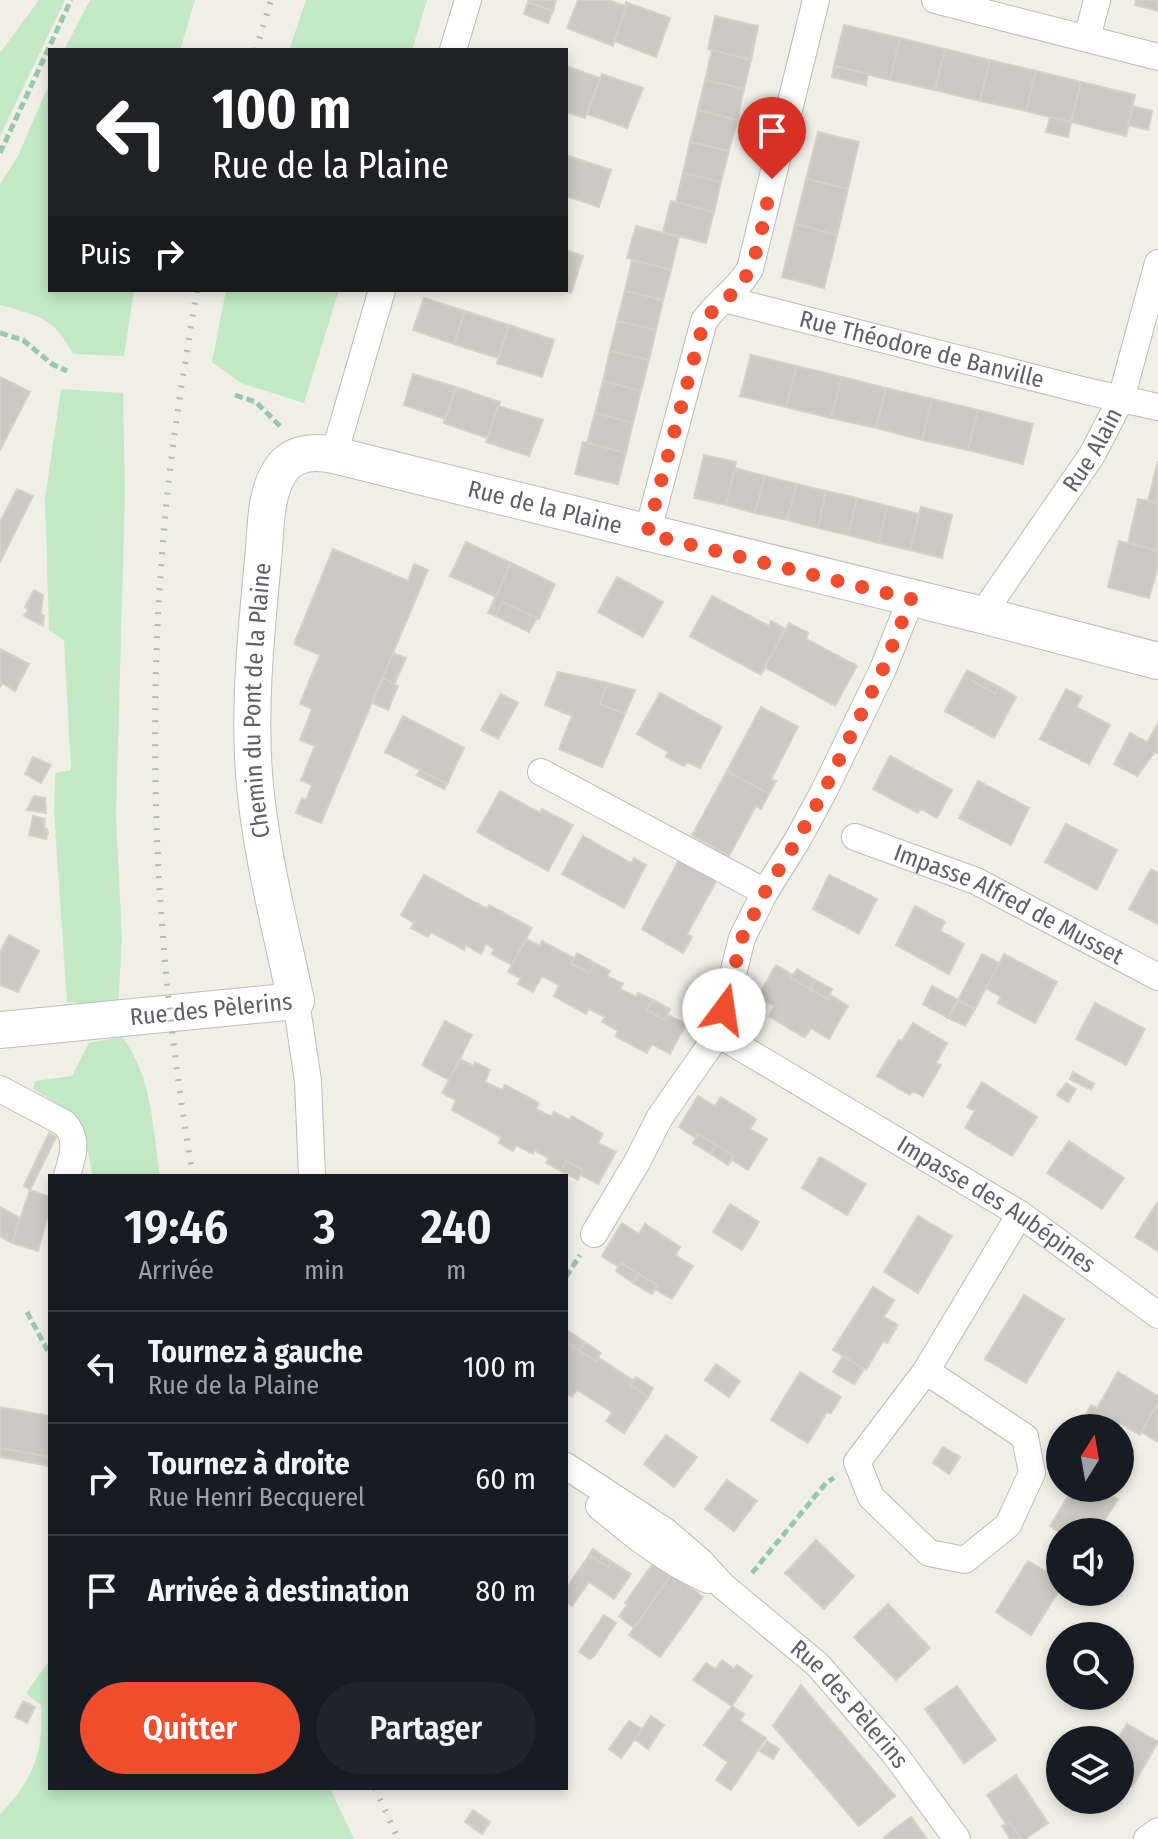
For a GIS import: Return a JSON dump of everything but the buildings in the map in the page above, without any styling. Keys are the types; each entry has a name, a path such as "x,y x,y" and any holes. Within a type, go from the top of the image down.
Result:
{"street":[{"path":"454,48 468,0"},
{"path":"647,534 704,321 741,285 750,269 816,0"},
{"path":"935,0 1158,57"},
{"path":"1087,38 1097,0"},
{"name":"Rue Alain","path":"986,616 992,600 1092,455 1121,399 1158,263"},
{"path":"334,455 381,292"},
{"name":"Rue Théodore de Banville","path":"724,299 1158,407"},
{"name":"Rue de la Plaine","path":"298,455 317,452 334,455 1158,661"},
{"name":"Chemin du Pont de la Plaine","path":"296,1001 258,802 253,733 258,619 270,494 281,469 298,455"},
{"path":"594,1234 660,1117 718,1034 742,938 824,791 883,669 911,599"},
{"path":"541,772 765,892"},
{"name":"Impasse Alfred de Musset","path":"855,837 976,881 1158,977"},
{"name":"Rue des Pèlerins","path":"0,1030 296,1001 308,1081 312,1174"},
{"name":"Impasse des Aubépines","path":"718,1034 1020,1214 1158,1315"},
{"path":"0,1089 64,1123 71,1130 75,1145 68,1174"},
{"path":"926,1371 1025,1437 1032,1473 1008,1525 965,1560 929,1553 871,1497 857,1462 926,1371 1020,1214"},
{"name":"Rue des Pèlerins","path":"568,1467 665,1531 733,1594 818,1665 894,1753 957,1839"},
{"name":"Rue des Pèlerins","path":"568,1484 673,1563 733,1594"},
{"path":"1147,1839 1158,1831"}],"path":[{"path":"49,48 71,0"},
{"path":"0,153 48,50"},
{"path":"0,333 23,340 52,364 67,371"},
{"path":"235,395 256,402 289,438 298,455"},
{"path":"27,1312 48,1351"},
{"path":"733,1594 753,1585 752,1570 826,1483 857,1462"}],"green space":[{"path":"39,0 65,0 0,136 0,53"},
{"path":"90,0 195,0 181,48 65,48"},
{"path":"306,0 427,0 413,48 290,48"},
{"path":"48,87 48,292 134,292 124,356 73,354 52,325 0,305 0,184 18,156"},
{"path":"226,292 338,292 304,403 241,383 212,362"},
{"path":"61,389 123,393 125,493 116,817 122,938 118,1007 67,1002 54,812 55,773 71,770 64,640 49,630 45,499"},
{"path":"122,1037 132,1052 145,1085 160,1174 93,1174 78,1122 63,1108 33,1089 35,1081 72,1076 89,1043"},
{"path":"48,1663 48,1790 331,1790 354,1839 0,1839 0,1814 21,1790 38,1751 41,1705 26,1693"}],"railway":[{"path":"257,48 271,0"},
{"path":"193,1174 169,1005 157,833 155,746 156,660 168,488 197,292"},
{"path":"376,1790 398,1839"}],"route":[{"path":"724,1010 742,938 824,791 883,669 911,599 647,534 704,321 741,285 750,269 772,179"}]}
